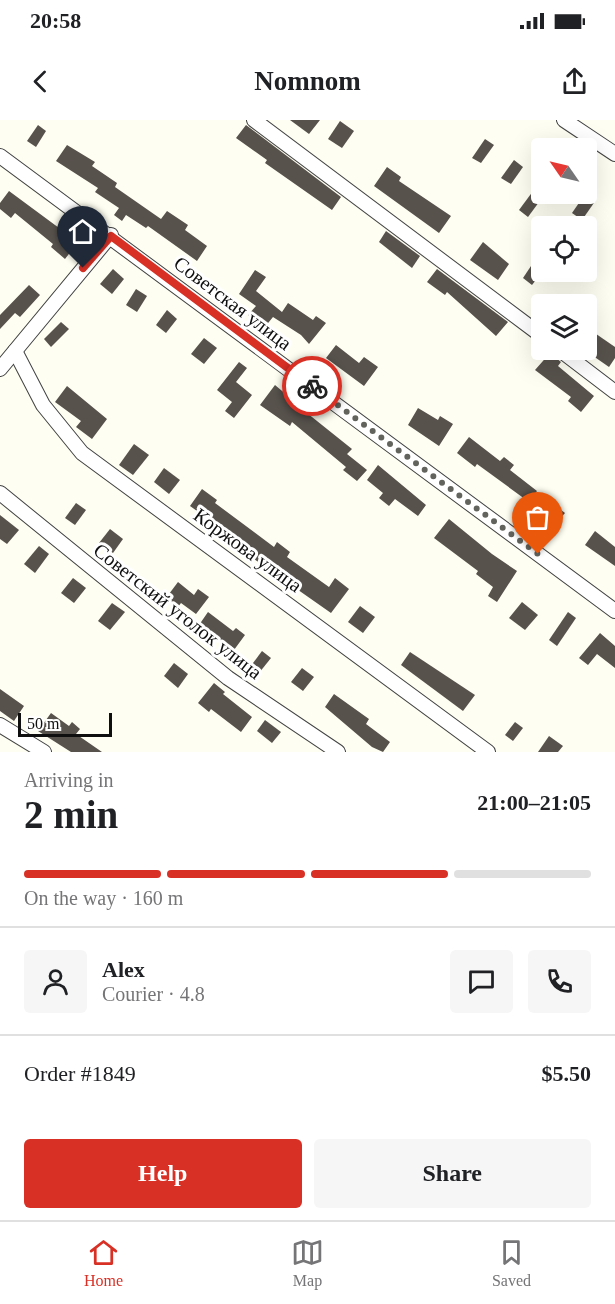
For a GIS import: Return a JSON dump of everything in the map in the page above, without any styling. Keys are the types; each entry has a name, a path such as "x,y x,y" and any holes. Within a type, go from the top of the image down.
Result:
{"street":[{"path":"254,120 531,328"},
{"path":"564,120 615,154"},
{"name":"Советская улица","path":"0,156 615,611"},
{"path":"0,369 111,236"},
{"name":"Коржова улица","path":"15,351 43,405 82,453 488,752"},
{"path":"573,360 615,392"},
{"name":"Советский уголок улица","path":"0,493 228,678 338,752"},
{"path":"0,725 44,752"}],"building":[{"path":"290,120 320,120 309,134"},
{"path":"340,121 354,131 342,148 328,139"},
{"path":"38,125 46,131 36,147 27,141"},
{"path":"246,125 341,197 332,210 265,163 267,160 236,138"},
{"path":"485,139 494,145 481,163 472,158"},
{"path":"67,145 95,162 92,166 117,183 115,187 161,219 167,211 188,225 185,230 207,246 197,261 148,226 146,228 126,215 122,221 114,215 119,208 95,192 98,188 56,161"},
{"path":"514,160 523,167 511,184 501,178"},
{"path":"387,167 401,177 399,181 451,216 439,233 374,186"},
{"path":"9,191 78,242 65,259 51,247 53,244 15,213 11,218 0,209 0,203"},
{"path":"531,194 531,204 538,204 528,217 519,210"},
{"path":"578,204 593,204 585,216 576,216 572,213"},
{"path":"386,231 420,256 412,268 379,242"},
{"path":"483,242 509,264 498,280 470,260"},
{"path":"531,266 531,282 534,282 532,285 523,278"},
{"path":"113,269 124,279 112,294 100,284"},
{"path":"437,269 508,322 496,336 447,292 445,295 427,282"},
{"path":"255,270 266,277 256,291 282,312 288,303 313,320 316,316 326,323 309,344 301,335 273,317 264,328 248,315 256,306 239,294"},
{"path":"29,285 40,295 20,317 15,313 0,329 0,315"},
{"path":"136,289 147,296 137,312 126,305"},
{"path":"167,310 177,319 166,333 156,325"},
{"path":"61,322 69,329 51,347 44,339"},
{"path":"597,335 615,347 615,358 609,367 597,359"},
{"path":"204,338 217,348 204,364 191,354"},
{"path":"336,345 359,363 364,357 378,367 364,386 326,358"},
{"path":"544,360 559,360 561,362 558,366 594,396 581,412 568,401 571,397 535,370"},
{"path":"239,362 247,368 236,382 252,395 234,418 225,411 232,402 217,390"},
{"path":"275,385 352,449 347,454 367,470 357,481 343,470 346,467 292,422 290,426 260,405"},
{"path":"67,386 107,419 92,439 76,427 81,421 55,402"},
{"path":"418,408 438,420 440,416 453,424 439,446 408,425"},
{"path":"469,437 500,461 504,457 514,465 510,470 537,491 529,502 477,464 475,467 457,453"},
{"path":"134,444 149,455 133,475 119,465"},
{"path":"378,465 426,505 418,516 395,499 389,506 379,498 383,493 367,480"},
{"path":"164,468 180,480 169,494 154,482"},
{"path":"202,489 217,500 215,503 274,547 277,542 290,552 287,557 329,587 335,578 349,589 331,613 210,528 214,523 190,506"},
{"path":"76,503 86,510 75,525 65,518"},
{"path":"553,504 565,513 556,523 545,514"},
{"path":"0,515 19,530 7,544 0,539"},
{"path":"449,519 517,571 497,602 488,596 493,587 476,574 478,571 434,538"},
{"path":"110,529 123,539 113,553 99,543"},
{"path":"595,531 615,547 615,566 585,545"},
{"path":"39,546 49,554 35,573 24,564"},
{"path":"73,578 86,588 74,603 61,593"},
{"path":"178,582 194,595 198,589 209,597 196,614 181,603 178,607 166,598"},
{"path":"522,602 538,615 525,630 509,618"},
{"path":"112,603 125,612 110,630 98,621"},
{"path":"360,606 375,617 363,633 348,622"},
{"path":"208,612 233,631 236,628 245,635 231,654 221,646 224,643 199,625"},
{"path":"568,612 576,618 557,646 549,640"},
{"path":"600,633 615,646 615,668 597,654 588,665 579,658"},
{"path":"262,651 271,658 259,673 250,667"},
{"path":"410,652 475,695 463,711 401,665"},
{"path":"174,663 188,674 178,688 164,676"},
{"path":"302,668 314,677 303,691 291,682"},
{"path":"214,683 225,692 223,694 252,717 241,732 211,709 209,712 198,703"},
{"path":"0,689 24,706 14,721 0,711"},
{"path":"334,694 369,719 366,724 390,742 383,752 372,747 325,707"},
{"path":"51,713 69,726 72,722 80,729 76,734 102,752 71,752 38,731"},
{"path":"265,720 281,732 272,743 257,731"},
{"path":"515,722 523,728 513,741 505,735"},
{"path":"549,736 563,746 558,752 538,752"}],"way so far":[{"path":"312,386 538,554"}],"route":[{"path":"83,268 111,236 312,386"}]}
